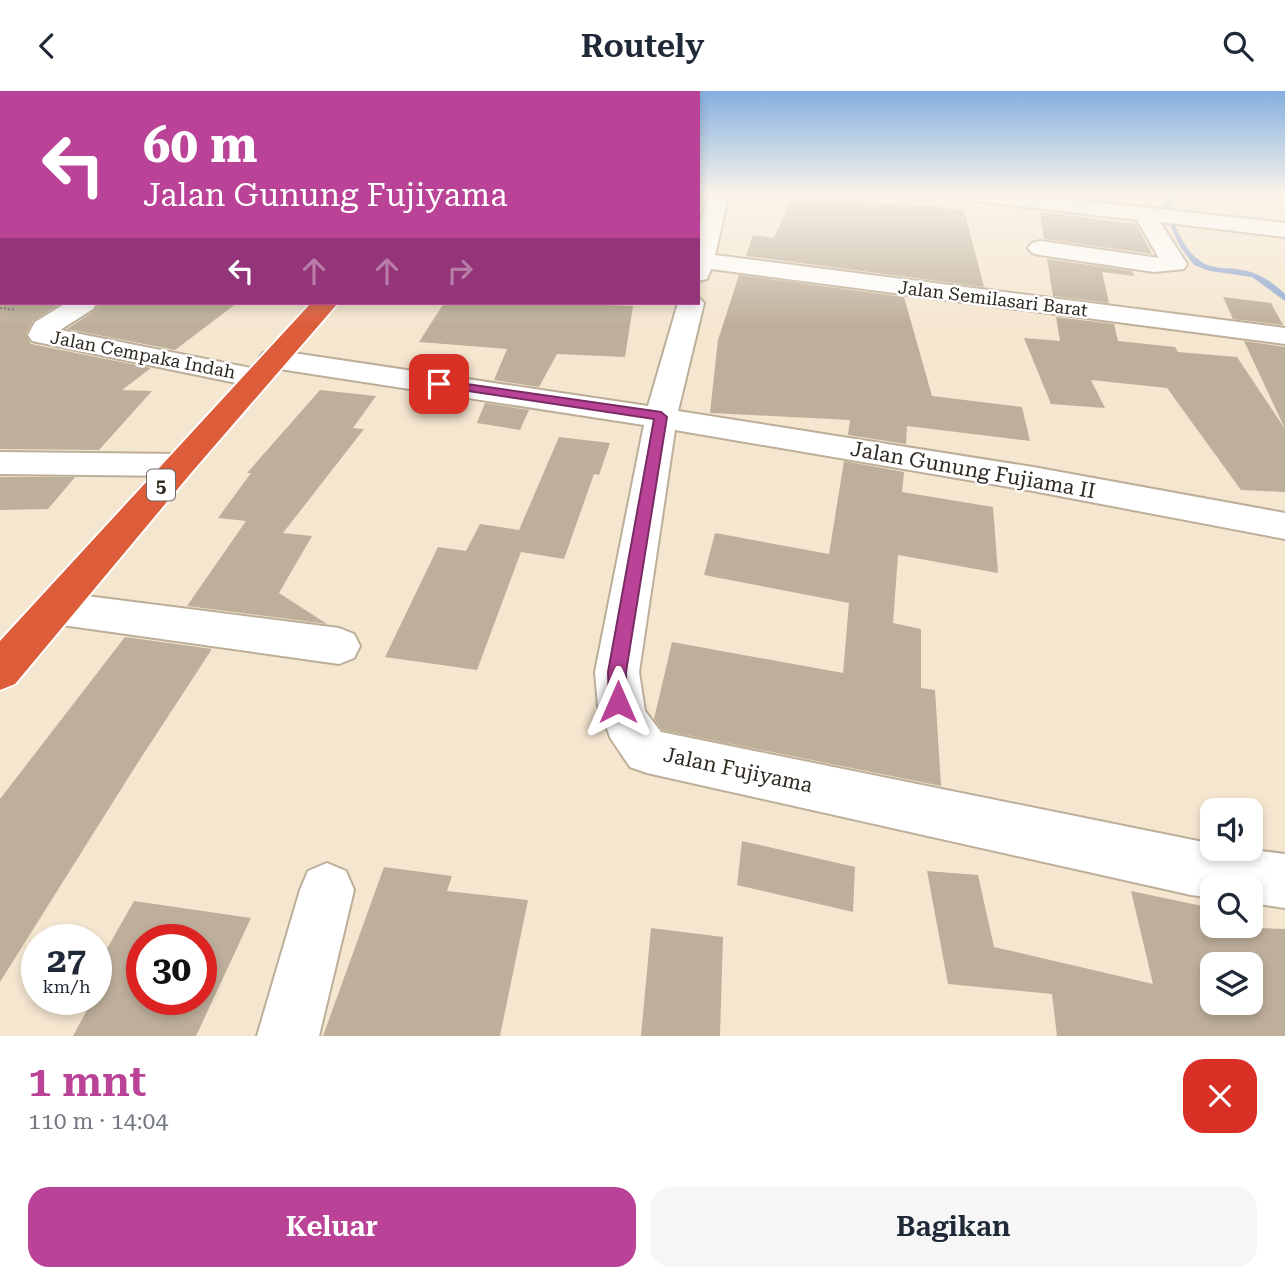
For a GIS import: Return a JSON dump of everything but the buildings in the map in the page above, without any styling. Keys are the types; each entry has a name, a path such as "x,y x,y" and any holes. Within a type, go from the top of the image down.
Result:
{"highway":[{"name":"5","path":"0,671 179,465 323,305"}],"street":[{"path":"700,267 708,238"},
{"path":"1040,248 1154,265 1175,264 1159,238"},
{"name":"Jalan Semilasari Barat","path":"700,267 1285,336"},
{"name":"Jalan Cempaka Indah","path":"81,305 45,328 42,335 264,369"},
{"name":"Jalan Fujiyama","path":"690,305 661,417 617,672 618,702 626,727 647,751 1191,868 1285,881"},
{"name":"Jalan Gunung Fujiama II","path":"264,369 661,417 1183,506 1285,526"},
{"path":"0,463 179,465"},
{"path":"55,608 339,646"},
{"path":"288,1036 327,890"}],"waterway":[{"path":"1179,238 1197,263 1210,269 1243,272 1255,276 1269,284 1285,299"}],"route":[{"path":"439,384 661,417 617,672 618,702"}]}
